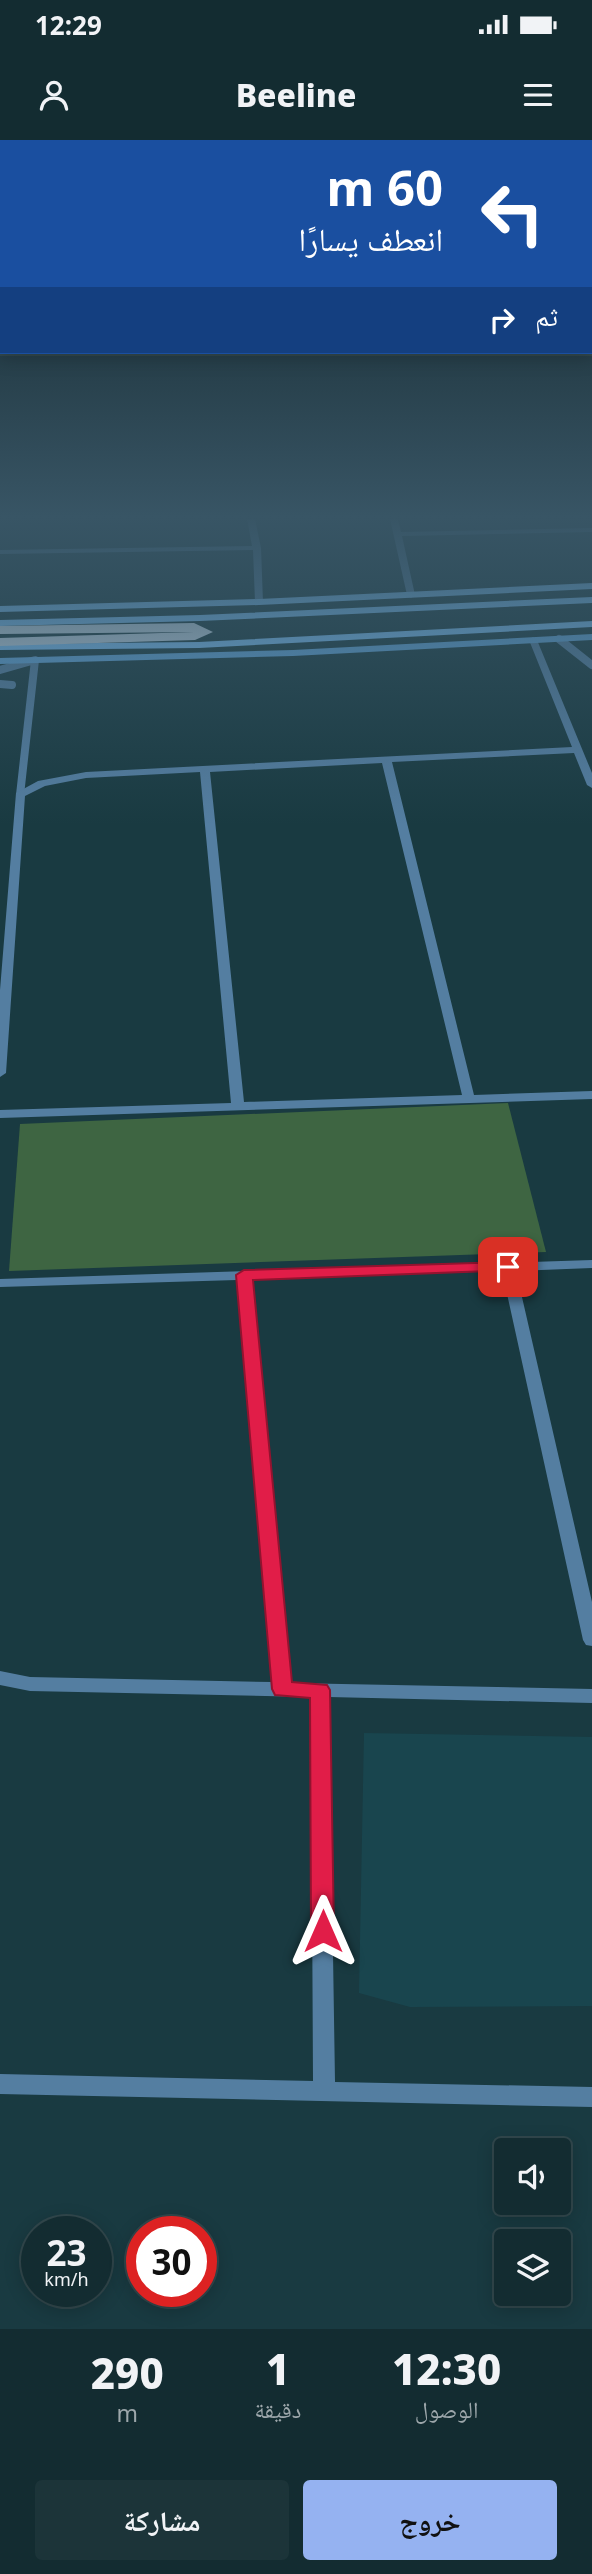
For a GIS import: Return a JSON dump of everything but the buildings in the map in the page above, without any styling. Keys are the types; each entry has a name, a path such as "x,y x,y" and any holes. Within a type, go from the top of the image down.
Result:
{"highway":[{"path":"0,630 194,627 206,632 195,636 0,645"}],"main road":[{"path":"0,623 74,621"},
{"path":"415,621 420,624 481,621"},
{"path":"0,645 199,645 592,624"},
{"path":"0,661 293,653 592,638"}],"street":[{"path":"533,640 592,785"},
{"path":"0,1073 20,795 42,783 86,775 578,750"},
{"path":"386,760 469,1099"},
{"path":"205,769 238,1106"},
{"path":"0,1114 592,1095"},
{"path":"0,1283 592,1264"},
{"path":"508,1267 592,1640"},
{"path":"244,1275 282,1689"},
{"path":"0,1678 30,1684 592,1696"},
{"path":"320,1690 324,2092"},
{"path":"0,2084 592,2097"}],"lane":[{"path":"559,639 592,665"},
{"path":"0,670 35,660 20,795"},
{"path":"0,684 12,685"}],"shaded area":[{"path":"364,1733 592,1737 592,2006 410,2007 359,1993"}],"green space":[{"path":"508,1103 546,1252 9,1271 20,1124"}],"route":[{"path":"323,1931 320,1690 282,1689 244,1275 508,1267"}]}
